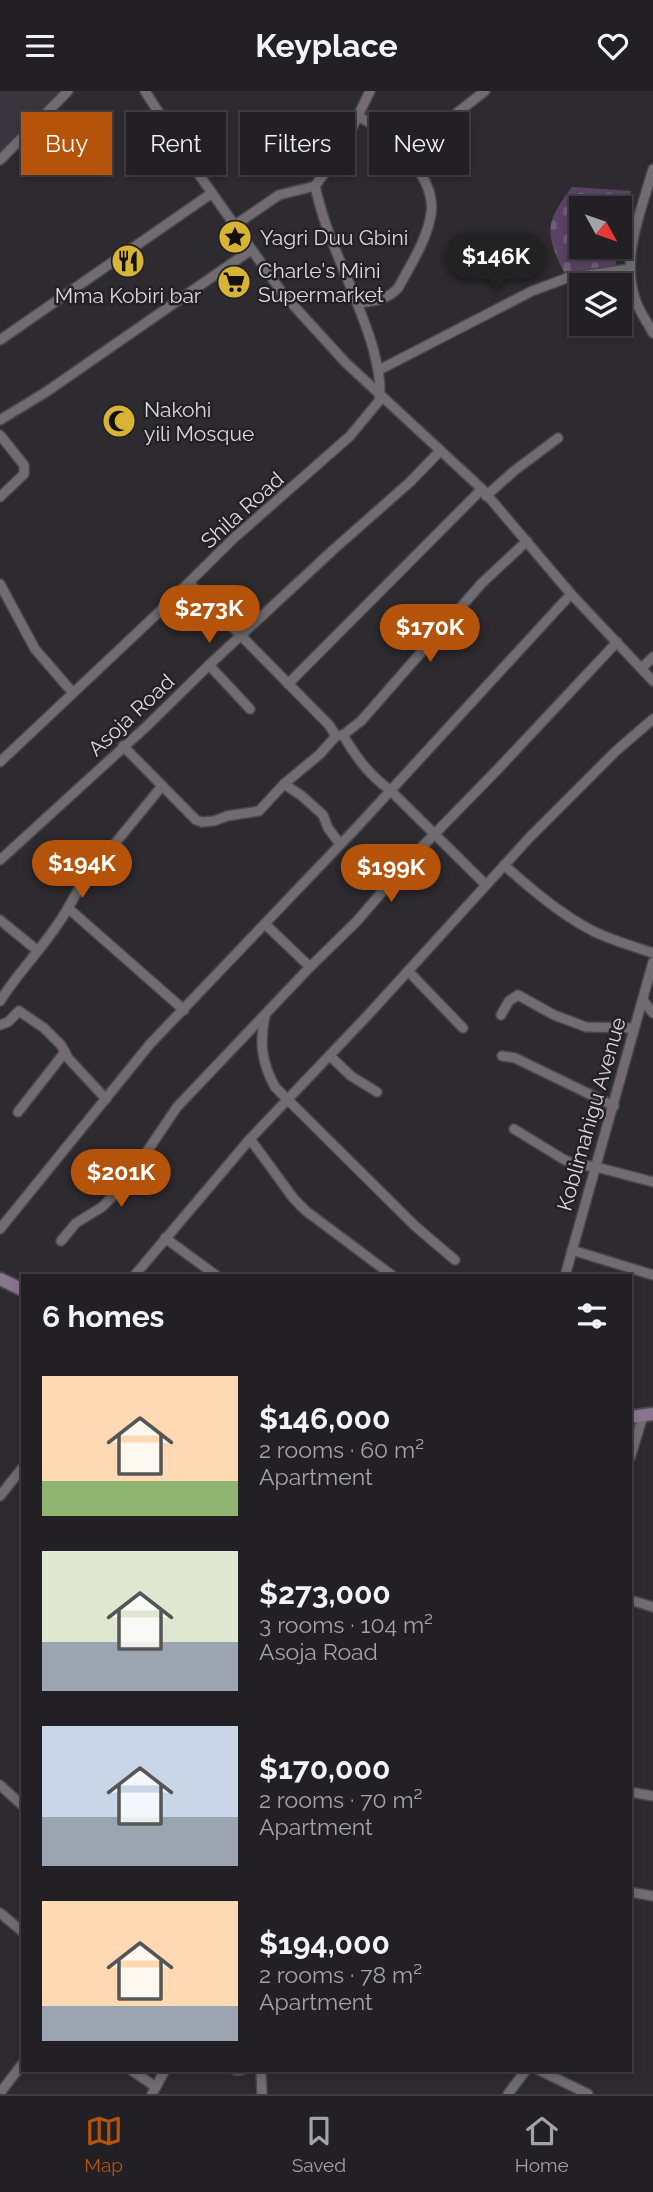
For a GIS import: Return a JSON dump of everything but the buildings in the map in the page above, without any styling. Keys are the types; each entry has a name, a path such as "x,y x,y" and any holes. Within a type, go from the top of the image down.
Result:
{"street":[{"path":"0,160 68,91"},
{"path":"145,91 283,294 346,363 484,492 571,594 653,681"},
{"path":"235,225 279,195 315,186 342,149 370,91"},
{"path":"457,112 485,91"},
{"path":"357,116 369,122"},
{"path":"653,169 632,247 629,269 637,304 653,333"},
{"path":"359,303 392,295 424,237 431,215 431,202 420,175"},
{"path":"315,186 323,215 359,303 379,370 380,396"},
{"path":"0,340 212,193"},
{"path":"0,420 46,392 251,250"},
{"path":"379,370 532,291 568,278 629,269"},
{"name":"Shila Road","path":"0,762 251,522 350,436 376,407 380,396"},
{"path":"0,435 25,469 24,474 0,497"},
{"path":"288,684 484,492 558,438"},
{"name":"Asoja Road","path":"0,860 332,550 410,482 440,451"},
{"path":"123,746 192,817 202,822 260,811 284,784 340,735 361,721 482,583 527,541"},
{"path":"189,583 340,735 375,779 390,790 486,885"},
{"path":"0,584 35,649 73,693"},
{"path":"0,1229 150,1044 571,594"},
{"path":"61,1241 76,1223 102,1207 125,1184 177,1107 357,921 434,833 617,642"},
{"path":"642,668 653,657"},
{"path":"209,665 250,709"},
{"path":"136,1274 250,1139 330,1056 504,865 616,751 653,719"},
{"path":"284,784 323,814 328,828 340,843"},
{"path":"0,1001 53,935 81,885 162,786"},
{"path":"504,865 574,921 595,932 653,953"},
{"path":"68,908 184,1010"},
{"path":"0,920 38,951"},
{"path":"265,924 310,967"},
{"name":"Koblimahigu Avenue","path":"566,1274 653,962"},
{"path":"408,971 463,1028"},
{"path":"501,1015 509,1001 518,995 554,1015 586,1027 634,1028"},
{"path":"643,1000 653,1013"},
{"path":"0,1025 8,1022 19,1011 44,1028 106,1099"},
{"path":"265,1016 260,1041 268,1074 287,1101 415,1226 455,1260"},
{"path":"18,1112 65,1052"},
{"path":"330,1056 351,1076 377,1092"},
{"path":"502,1056 515,1058 614,1105"},
{"path":"514,1129 574,1164 653,1182"},
{"path":"250,1139 294,1199 306,1211 390,1274"},
{"path":"166,1238 214,1274"},
{"path":"572,1249 653,1275"},
{"path":"0,1279 21,1289"},
{"path":"632,1451 642,1416"},
{"path":"0,1496 21,1470"},
{"path":"632,1601 653,1607"},
{"path":"0,1785 21,1803"},
{"path":"632,1792 653,1795"},
{"path":"632,1892 653,1896"},
{"path":"0,1913 21,1930"},
{"path":"0,2092 21,2066"},
{"path":"133,2072 154,2091 164,2072"},
{"path":"261,2072 262,2094"},
{"path":"508,2094 524,2072"},
{"path":"543,2072 587,2094"}],"shaded area":[{"path":"0,91 68,91 48,112 21,112 21,141 0,163"}],"green space":[{"path":"572,187 631,191 630,196 569,196 569,259 617,259 615,268 565,275 554,249 550,230"}],"place":[{"name":"Yagri Duu Gbini","path":"235,237"},
{"name":"Mma Kobiri bar","path":"128,261"},
{"name":"Charle's Mini Supermarket","path":"234,282"},
{"name":"Nakohi yili Mosque","path":"119,421"}]}
